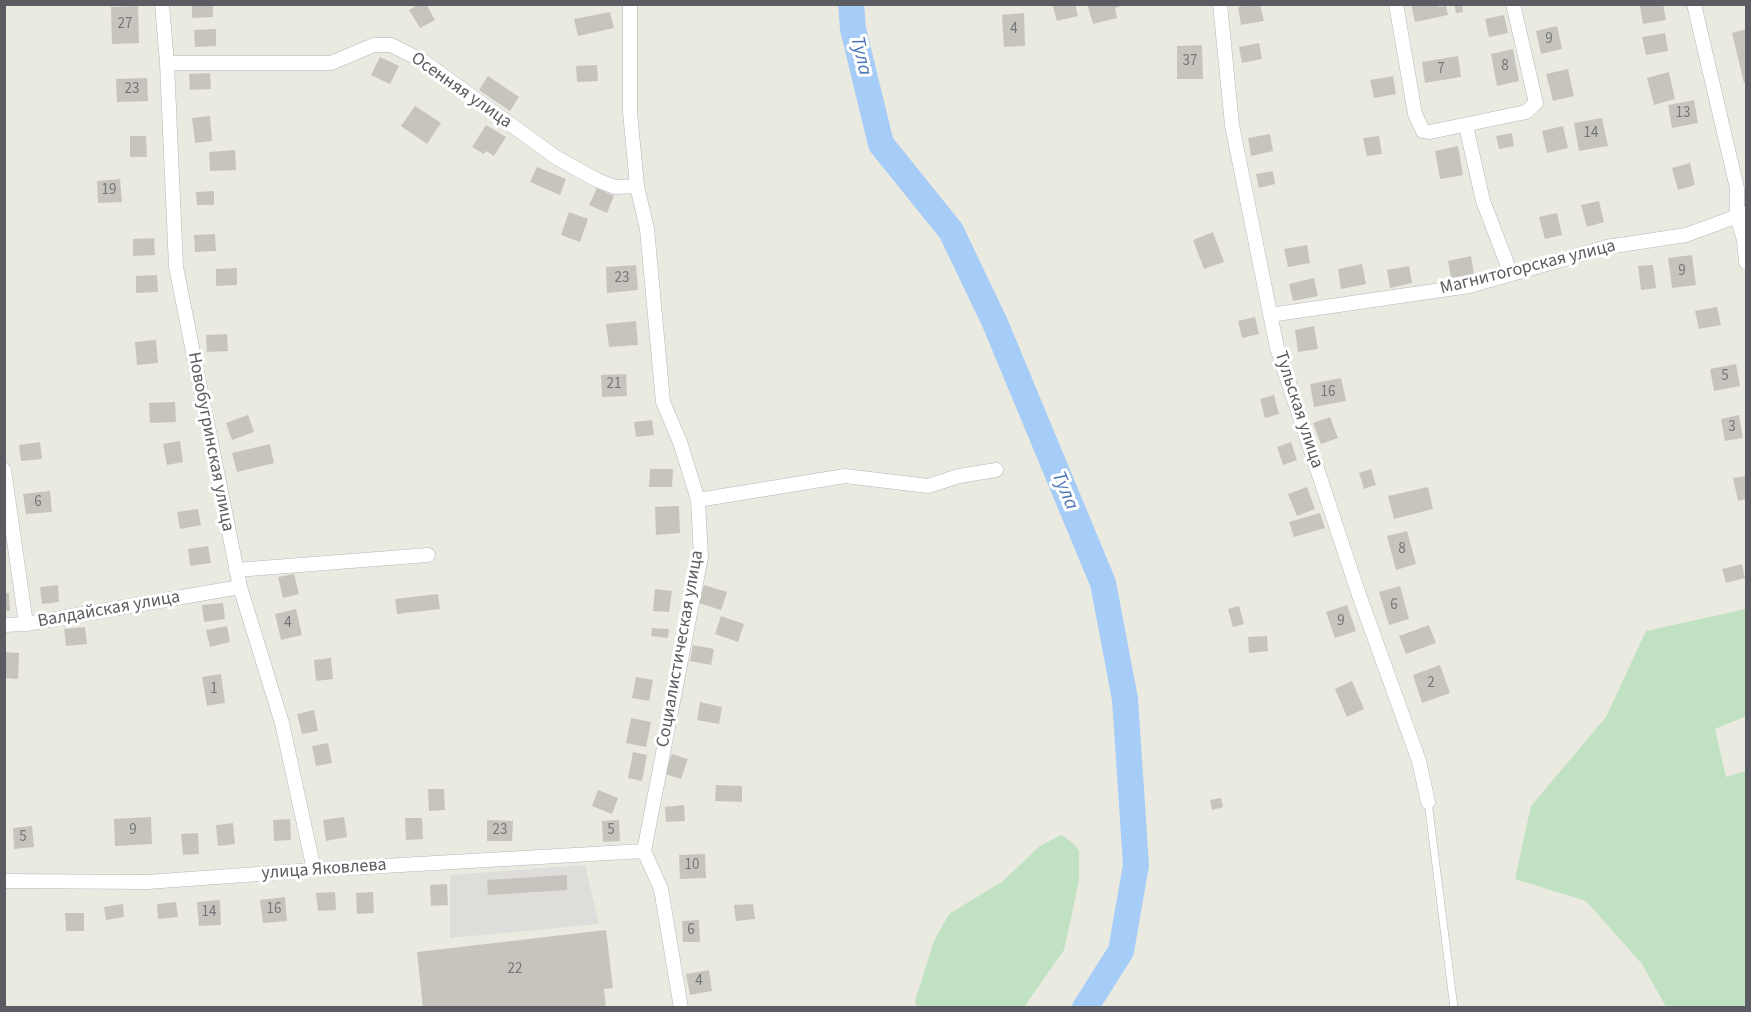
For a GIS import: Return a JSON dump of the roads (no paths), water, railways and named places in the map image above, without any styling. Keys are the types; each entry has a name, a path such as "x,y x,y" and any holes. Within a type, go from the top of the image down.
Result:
{"street":[{"name":"Новобугринская улица","path":"162,4 167,63 176,267 236,570 282,723 314,870"},
{"name":"Социалистическая улица","path":"630,4 630,112 637,186 646,230 663,402 680,442 698,500 700,557 644,851"},
{"name":"Тульская улица","path":"1220,4 1232,125 1276,348 1359,595 1419,761 1428,802"},
{"path":"1396,4 1415,114 1423,131 1430,132 1526,112 1536,103 1513,4"},
{"path":"1694,4 1737,188 1746,262"},
{"name":"Осенняя улица","path":"167,63 331,63 374,45 391,45 423,61 557,158 615,187 637,186"},
{"path":"1467,126 1483,201 1511,274"},
{"name":"Магнитогорская улица","path":"1270,315 1469,286 1607,247 1686,236 1742,215"},
{"name":"Валдайская улица","path":"4,470 26,624 240,587"},
{"path":"698,500 845,476 928,486 959,476 996,470"},
{"path":"236,570 428,555"},
{"path":"4,625 26,624"},
{"path":"644,851 661,889 681,1008"},
{"name":"улица Яковлева","path":"4,881 147,882 644,851"}],"lane":[{"path":"1428,802 1454,1008"}],"waterway":[{"name":"Тула","path":"851,4 853,29 881,144 951,231 995,323 1103,583 1125,699 1136,865 1121,951 1085,1008"}]}
